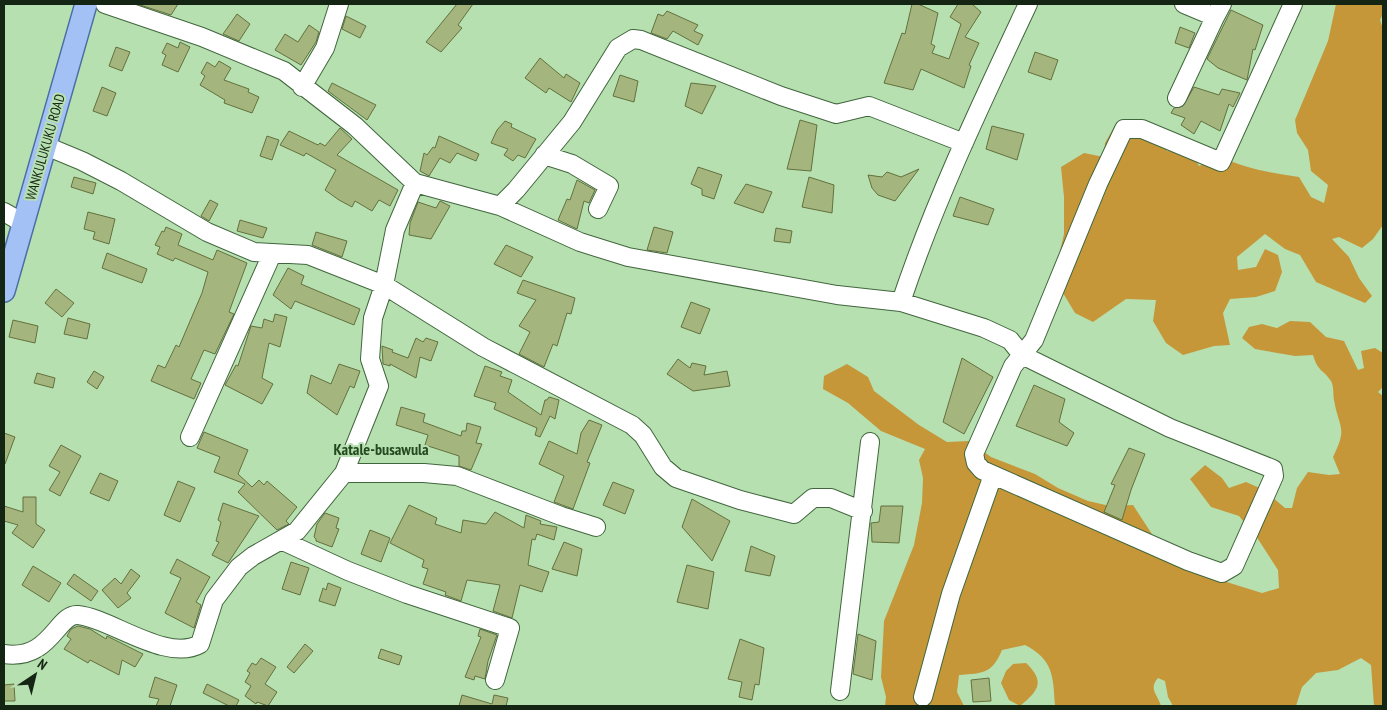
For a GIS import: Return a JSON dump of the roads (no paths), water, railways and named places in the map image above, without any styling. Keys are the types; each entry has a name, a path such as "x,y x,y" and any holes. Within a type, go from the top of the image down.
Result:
{"main road":[{"name":"WANKULUKUKU ROAD","path":"4,291 86,4"}],"street":[{"path":"105,4 202,37 284,72 355,126 415,183 500,206 580,242 628,257 828,294 901,302 984,328 1010,340 1022,355 1170,428 1273,469 1274,476 1234,566 1222,573 1188,561 982,470 976,463 974,454 1013,366 1022,355 1034,340 1098,184 1124,129 1142,129 1221,162 1293,4"},
{"path":"302,87 325,48 339,4"},
{"path":"901,302 922,242 964,143 1028,4"},
{"path":"1177,98 1219,10 1184,4"},
{"path":"500,206 516,190 572,122 618,48 633,39 641,40 827,112 845,113 861,106 868,106 964,143"},
{"path":"46,146 82,161 207,232 254,252 272,254 293,253 308,256 384,285 483,347 632,425 643,435 663,467 676,478 740,500 794,514 813,498 831,498 863,511"},
{"path":"544,155 572,164 609,186 598,209"},
{"path":"4,654 23,653 40,648 66,619 78,615 152,642 172,647 195,647 200,644 214,600 239,567 253,556 283,541 297,531 344,473 379,386 371,367 370,341 373,318 384,285 395,230 415,183"},
{"path":"4,212 23,223"},
{"path":"190,437 272,254"},
{"path":"840,691 870,442"},
{"path":"344,473 424,473 457,476 561,516 596,526"},
{"path":"923,697 951,594 993,475"},
{"path":"283,541 348,571 406,594 510,628 496,680"}],"district":[{"name":"Katale-busawula","path":"381,449"}]}
